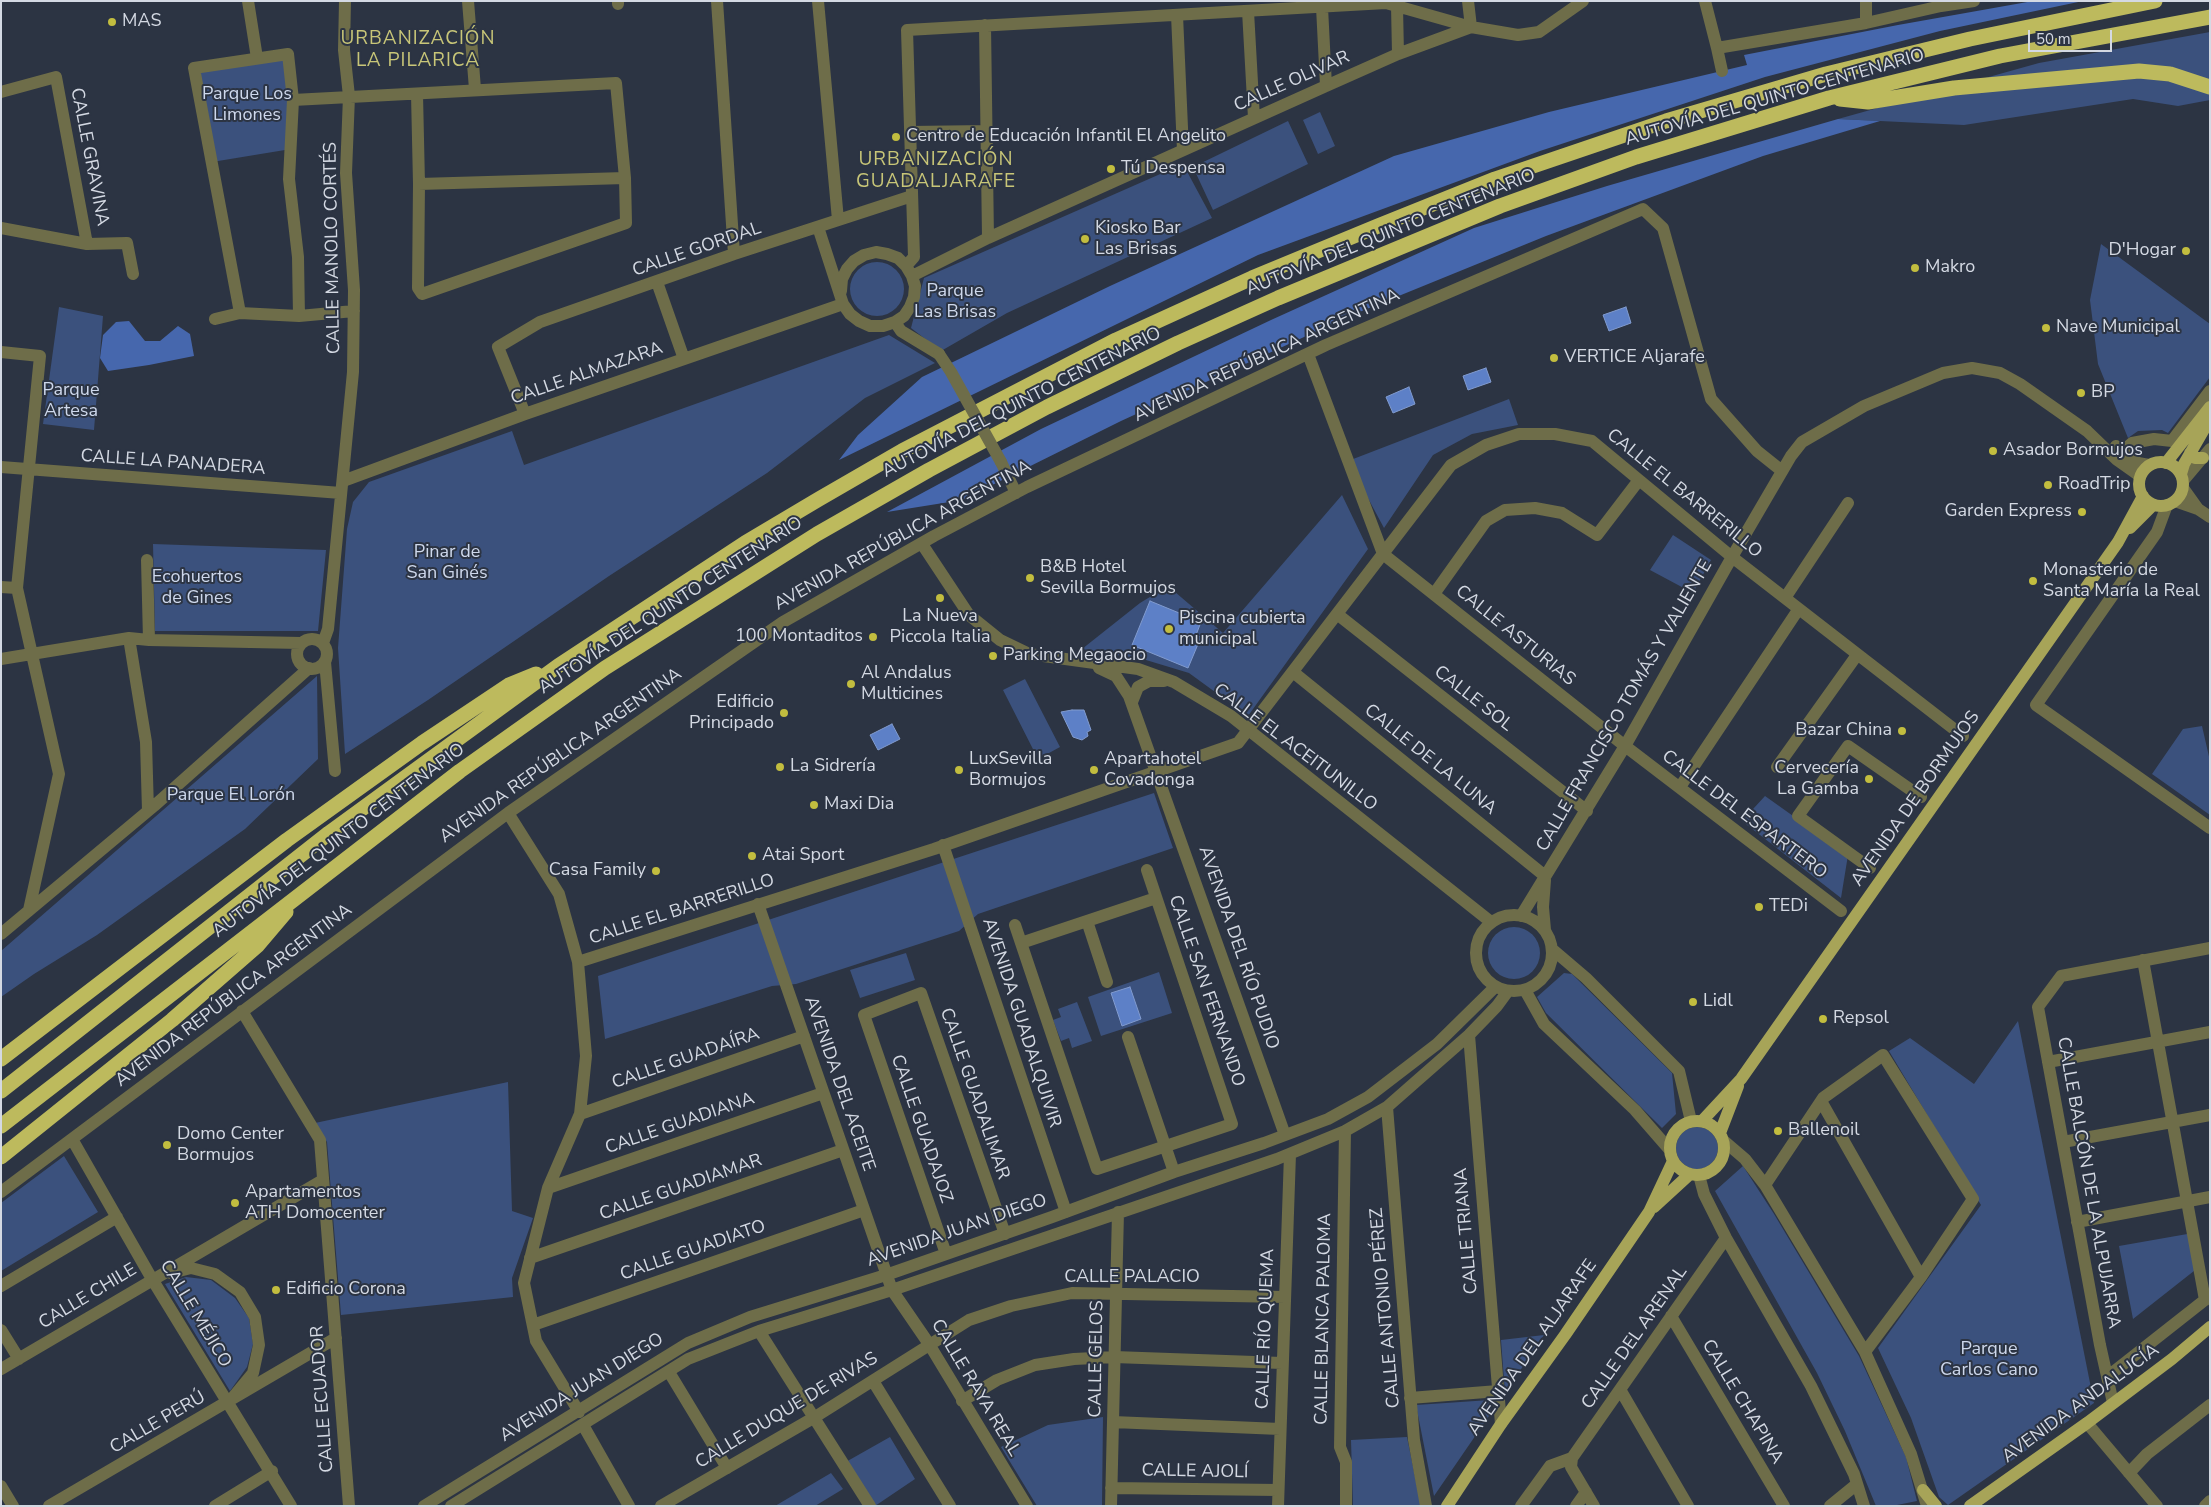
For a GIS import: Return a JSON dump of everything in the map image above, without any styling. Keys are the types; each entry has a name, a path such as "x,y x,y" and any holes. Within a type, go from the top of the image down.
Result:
{"highway":[{"name":"AUTOVÍA DEL QUINTO CENTENARIO","path":"1,1091 330,833 558,666 745,543 902,452 1116,340 1261,274 1495,180 1666,121 1826,74 1970,39 2155,1"},
{"name":"AUTOVÍA DEL QUINTO CENTENARIO","path":"1,1126 460,771 604,668 816,534 929,470 1047,407 1278,298 1500,206 1636,157 1829,98 2000,56 2210,17"},
{"path":"1829,98 1868,102 1954,88 2139,70 2170,74 2210,87"},
{"path":"1,1058 287,840 422,743 509,685 558,666"},
{"path":"1,1157 172,1020 258,946 305,890"}],"main road":[{"path":"2166,462 2210,407"},
{"path":"2182,481 2172,465 2166,462 2149,465 2140,476 2139,483 2142,496 2153,505 2171,503 2182,481 2190,453 2210,419"},
{"path":"2190,453 2195,458 2206,454"},
{"name":"AVENIDA DE BORMUJOS","path":"1696,1121 1741,1079 2120,539 2142,496"},
{"name":"AVENIDA DE BORMUJOS","path":"2120,539 2153,505"},
{"name":"AVENIDA DE BORMUJOS","path":"1722,1137 1741,1079"},
{"path":"1696,1121 1709,1123 1722,1137 1724,1151 1722,1160 1708,1173 1694,1175 1677,1167 1671,1155 1673,1134 1678,1127 1696,1121"},
{"name":"AVENIDA DEL ALJARAFE","path":"1447,1506 1501,1424 1565,1335 1649,1212 1671,1155"},
{"name":"AVENIDA DEL ALJARAFE","path":"1649,1212 1694,1175"},
{"name":"AVENIDA ANDALUCÍA","path":"1970,1506 2172,1360 2210,1328"},
{"path":"1923,1490 1936,1506"}],"street":[{"path":"248,1 257,58"},
{"name":"CALLE MANOLO CORTÉS","path":"323,643 328,629 353,372 354,290 346,173 348,96 344,50 345,1"},
{"path":"468,1 474,89"},
{"path":"717,1 734,254"},
{"path":"818,1 838,220"},
{"path":"1468,1 1471,27"},
{"path":"909,271 914,257 907,30 1386,3 1471,27 1518,34 1539,32 1583,1"},
{"path":"1706,1 1722,70"},
{"path":"1866,1 1866,23"},
{"path":"1717,48 1866,23 1941,6 1974,1"},
{"path":"1397,6 1398,54"},
{"path":"1322,7 1326,86"},
{"path":"1248,11 1254,118"},
{"path":"1176,15 1183,150"},
{"path":"985,26 988,238"},
{"name":"CALLE OLIVAR","path":"909,271 988,238 1398,54 1471,27"},
{"path":"240,313 194,68 288,54 293,100 289,179 298,257 299,316"},
{"name":"CALLE GRAVINA","path":"1,92 56,77 87,244"},
{"path":"293,100 616,83 625,178 626,223 422,294 418,288 420,184 417,94"},
{"path":"910,132 986,131"},
{"path":"420,184 625,178"},
{"name":"CALLE GORDAL","path":"525,414 498,347 540,322 734,254 912,196"},
{"name":"AVENIDA REPÚBLICA ARGENTINA","path":"1,1192 508,813 783,622 1016,493 1308,354 1643,209 1663,228 1711,399 1757,452 1782,471"},
{"path":"818,227 842,297 850,314 859,321 870,326 883,326 895,322 904,316 912,302 914,286 909,271 898,258 876,252 864,255 854,261 847,269 842,280 842,297"},
{"path":"1,228 87,244 127,243 133,274"},
{"path":"657,282 684,359"},
{"name":"CALLE ALMAZARA","path":"342,487 525,414 684,359 842,297"},
{"path":"215,319 240,313 299,316 354,311"},
{"path":"895,322 901,331 938,354 951,372 1016,493"},
{"path":"1,352 40,356 31,469 17,588 33,652 59,774 29,910"},
{"path":"1308,354 1383,554"},
{"name":"CALLE FRANCISCO TOMÁS Y VALIENTE","path":"1521,916 1587,811 1782,471 1802,442 1864,406 1943,373 1972,368 2000,373 2043,398 2087,431 2116,459 2140,476"},
{"path":"2123,450 2132,444 2154,439 2172,441 2210,391"},
{"name":"CALLE FRANCISCO TOMÁS Y VALIENTE","path":"2087,431 2123,450 2138,463 2149,465"},
{"name":"CALLE EL BARRERILLO","path":"578,962 943,845 1158,773 1238,743 1451,465 1486,445 1519,434 1555,434 1592,442 1798,610 1963,736"},
{"path":"2198,509 2182,481 2206,454"},
{"name":"CALLE LA PANADERA","path":"1,467 342,487"},
{"path":"1434,594 1486,521 1505,510 1535,508 1562,513 1597,535 1639,480"},
{"path":"1785,598 1848,503"},
{"path":"2210,517 2198,509 2171,503 2157,532 2036,705 2210,828"},
{"name":"CALLE EL ACEITUNILLO","path":"922,544 968,615 1000,640 1029,654 1090,664 1138,669 1174,682 1231,716 1491,922"},
{"name":"CALLE ASTURIAS","path":"1383,554 1625,746"},
{"path":"147,560 149,640"},
{"path":"1,586 17,588"},
{"path":"1680,787 1798,610"},
{"name":"CALLE SOL","path":"1337,614 1587,811"},
{"path":"129,638 146,742 148,811"},
{"path":"1,658 129,638 301,643 314,638 323,643 327,649 325,662 335,771"},
{"path":"301,643 297,653 300,663 309,668 318,668 325,662"},
{"path":"1777,767 1857,655"},
{"name":"AVENIDA DEL RÍO PUDIO","path":"1090,664 1116,676 1132,702 1286,1135"},
{"path":"1,934 148,811 309,668"},
{"name":"CALLE DE LA LUNA","path":"1292,672 1545,876"},
{"path":"1132,702 1138,687 1149,681 1174,682"},
{"name":"CALLE DEL ESPARTERO","path":"1625,746 1841,911"},
{"path":"1870,868 1798,816 1848,746 1921,797"},
{"path":"508,813 559,894 578,962 586,1056 580,1114 548,1188 524,1283 536,1341 579,1412"},
{"name":"AVENIDA GUADALQUIVIR","path":"943,845 1066,1212"},
{"name":"CALLE SAN FERNANDO","path":"1147,870 1232,1124 1165,1146"},
{"name":"CALLE FRANCISCO TOMÁS Y VALIENTE","path":"1545,876 1543,907 1545,930"},
{"path":"1021,943 1156,898"},
{"name":"AVENIDA DEL ACEITE","path":"758,904 886,1275"},
{"path":"1511,915 1521,916 1538,923 1545,930 1552,949 1552,960 1549,970 1543,979 1525,990 1508,991 1495,987 1485,979 1478,968 1475,956 1477,943 1482,931 1491,922 1511,915"},
{"path":"1086,921 1107,982"},
{"path":"1015,925 1097,1169 1165,1146"},
{"path":"2106,1377 2208,1298 2187,1202 2142,960 2210,948"},
{"path":"1552,949 1586,978 1679,1071 1696,1121"},
{"name":"CALLE BALCÓN DE LA ALPUJARRA","path":"2113,1403 2106,1377 2038,1007 2061,976 2142,960"},
{"name":"AVENIDA JUAN DIEGO","path":"424,1506 688,1343 750,1317 886,1275 1174,1172 1328,1120 1368,1098 1437,1044 1495,987"},
{"path":"1525,990 1544,1024 1635,1110 1671,1155"},
{"name":"AVENIDA JUAN DIEGO","path":"451,1506 468,1502 688,1359 759,1331 892,1290 1290,1154 1345,1131 1387,1106 1469,1035 1498,1006 1508,991"},
{"name":"CALLE GUADALIMAR","path":"864,1015 921,993 1005,1234"},
{"name":"CALLE ECUADOR","path":"242,1012 320,1140 349,1506"},
{"name":"CALLE GUADAJOZ","path":"864,1015 946,1254"},
{"path":"2048,1062 2210,1032"},
{"name":"CALLE TRIANA","path":"1469,1035 1501,1424"},
{"name":"CALLE GUADAÍRA","path":"580,1114 804,1036"},
{"path":"1128,1037 1174,1172"},
{"path":"1765,1186 1821,1101 1883,1056 1973,1199 1921,1277 1865,1352"},
{"name":"CALLE GUADIANA","path":"548,1188 823,1093"},
{"path":"1821,1101 1921,1277"},
{"name":"CALLE ANTONIO PÉREZ","path":"1387,1106 1414,1440 1426,1506"},
{"path":"2063,1142 2210,1115"},
{"name":"CALLE BLANCA PALOMA","path":"1345,1131 1340,1447 1346,1462 1346,1506"},
{"path":"1722,1137 1745,1159 1765,1186 1865,1352 1911,1454 1927,1506"},
{"name":"CALLE MÉJICO","path":"72,1139 152,1279 272,1471 291,1506"},
{"name":"CALLE GUADIAMAR","path":"530,1258 843,1150"},
{"name":"CALLE RÍO QUEMA","path":"1278,1506 1290,1154"},
{"path":"1694,1175 1726,1238 1811,1386 1857,1484 1864,1506"},
{"name":"CALLE CHILE","path":"1,1369 323,1180"},
{"path":"2077,1222 2210,1198"},
{"name":"CALLE GUADIATO","path":"533,1324 864,1210"},
{"name":"CALLE GELOS","path":"1111,1506 1118,1212"},
{"path":"1,1286 117,1217"},
{"name":"CALLE DEL ARENAL","path":"1572,1458 1726,1238"},
{"path":"152,1279 191,1268 215,1274 240,1292 255,1317 259,1345 253,1373 229,1402"},
{"name":"CALLE RAYA REAL","path":"886,1275 892,1290 929,1344 1022,1504"},
{"name":"CALLE PALACIO","path":"929,1344 969,1320 1011,1306 1072,1293 1285,1297"},
{"name":"CALLE CHAPINA","path":"1671,1316 1784,1506"},
{"path":"1,1330 19,1358"},
{"path":"759,1331 870,1506"},
{"name":"CALLE PERÚ","path":"49,1506 336,1338"},
{"name":"CALLE DUQUE DE RIVAS","path":"661,1506 815,1417 929,1344"},
{"path":"962,1401 996,1380 1035,1365 1074,1359 1114,1357 1282,1363"},
{"path":"669,1372 727,1468"},
{"path":"873,1381 950,1506"},
{"path":"1621,1390 1688,1506"},
{"path":"1410,1398 1498,1392"},
{"path":"2129,1473 2147,1454 2210,1405"},
{"path":"1113,1422 1280,1429"},
{"path":"2087,1423 2157,1506"},
{"path":"583,1426 630,1506"},
{"path":"1521,1506 1550,1466 1572,1458 1571,1467 1594,1506"},
{"path":"215,1506 272,1471"},
{"path":"1830,1506 1857,1484"},
{"path":"1,1486 13,1506"},
{"name":"CALLE AJOLÍ","path":"1111,1488 1278,1490"},
{"path":"1576,1506 1586,1492"},
{"path":"2205,1506 2210,1501"}],"green space":[{"path":"2210,32 2210,100 2178,106 2133,99 1964,125 1838,119 2039,63"},
{"name":"Parque Los Limones","path":"288,54 291,149 212,162 194,68"},
{"path":"1320,112 1335,146 1318,154 1303,120"},
{"path":"1288,121 1308,164 1213,210 1193,167"},
{"name":"Parque Las Brisas","path":"1183,164 1212,218 1007,313 941,351 911,328 924,278"},
{"path":"2101,244 2210,324 2210,377 2168,433 2162,430 2138,431 2128,438 2098,364 2090,300"},
{"path":"872,262 882,262 892,266 900,274 904,289 900,304 892,312 882,316 872,316 862,312 854,304 850,294 850,284 854,274 862,266"},
{"name":"Parque Artesa","path":"59,307 103,316 94,430 43,424"},
{"name":"Pinar de San Ginés","path":"889,335 935,363 865,398 767,473 609,576 428,700 345,754 338,648 347,529 353,502 369,482 512,431 524,465"},
{"path":"1509,399 1518,425 1472,434 1433,455 1384,528 1348,461"},
{"path":"1342,495 1368,549 1248,716 1189,673 1146,660 1082,649 1140,603 1168,586 1223,633"},
{"path":"1673,535 1711,560 1693,593 1650,570"},
{"name":"Ecohuertos de Gines","path":"153,544 326,550 318,631 155,631"},
{"name":"Parque El Lorón","path":"317,676 318,759 245,829 97,935 1,997 1,951"},
{"path":"1025,679 1060,747 1038,759 1003,690"},
{"path":"2202,726 2210,761 2210,815 2152,774 2183,729"},
{"path":"1154,793 1173,848 978,914 959,931 796,984 772,986 605,1039 598,976"},
{"path":"1765,796 1848,855 1841,898 1742,821"},
{"path":"1514,927 1524,929 1532,935 1538,943 1540,953 1538,963 1532,971 1524,977 1514,979 1504,977 1496,971 1490,963 1488,953 1490,943 1496,935 1504,929"},
{"path":"906,953 915,980 860,998 850,970"},
{"path":"1159,972 1172,1013 1101,1036 1088,997"},
{"path":"1564,973 1572,974 1672,1073 1676,1114 1662,1128 1546,1013 1537,997"},
{"path":"1077,1002 1092,1041 1072,1048 1069,1038 1061,1041 1053,1020 1061,1017 1058,1009"},
{"name":"Parque Carlos Cano","path":"2018,1021 2094,1403 1948,1505 1939,1497 1911,1418 1878,1348 1981,1205 1889,1051 1910,1038 1974,1084"},
{"path":"508,1082 512,1211 533,1218 512,1278 513,1297 341,1315 327,1142 315,1123"},
{"path":"1701,1127 1709,1130 1715,1136 1718,1148 1715,1160 1709,1166 1693,1169 1685,1166 1679,1160 1676,1144 1679,1136 1685,1130"},
{"path":"64,1156 98,1212 1,1271 1,1203"},
{"path":"1743,1166 1859,1356 1906,1457 1917,1501 1892,1506 1876,1506 1845,1431 1817,1373 1715,1191"},
{"path":"2193,1233 2199,1267 2133,1319 2119,1246"},
{"path":"186,1277 211,1280 235,1298 249,1318 253,1344 247,1367 230,1391 165,1284"},
{"path":"1544,1335 1505,1393 1501,1340"},
{"path":"1490,1400 1491,1413 1434,1496 1416,1405"},
{"path":"1103,1417 1102,1506 1037,1506 1001,1447 1048,1425"},
{"path":"890,1437 915,1479 875,1506 844,1463"},
{"path":"1407,1437 1421,1506 1353,1506 1351,1440"},
{"path":"831,1473 843,1489 815,1506 775,1506"}],"shaded area":[{"path":"2033,1 2083,1 1940,31 1765,77 1540,151 1258,255 839,460 858,435 922,377 1110,286 1394,156 1549,112 1747,65 1744,55"},
{"path":"1838,119 1880,121 1763,156 1546,236 1352,315 1121,421 962,500 887,512 1041,429 1271,320 1474,228 1607,186"},
{"path":"1626,307 1631,323 1609,331 1603,315"},
{"path":"129,321 145,341 160,341 178,326 190,334 194,356 108,371 100,358 103,335 116,322"},
{"path":"1486,368 1491,382 1468,390 1463,376"},
{"path":"1409,387 1415,404 1393,413 1386,397"},
{"name":"Piscina cubierta municipal","path":"1150,601 1201,622 1196,635 1201,637 1188,668 1132,645"},
{"path":"1084,710 1091,730 1087,732 1088,736 1082,740 1073,737 1061,712"},
{"path":"892,724 900,739 878,750 870,735"},
{"path":"1130,987 1141,1019 1122,1026 1111,993"}],"place":[{"name":"MAS","path":"112,22"},
{"name":"Centro de Educación Infantil El Angelito","path":"896,137"},
{"name":"Tú Despensa","path":"1111,169"},
{"name":"Kiosko Bar Las Brisas","path":"1085,239"},
{"name":"D'Hogar","path":"2186,251"},
{"name":"Makro","path":"1915,268"},
{"name":"Nave Municipal","path":"2046,328"},
{"name":"VERTICE Aljarafe","path":"1554,358"},
{"name":"BP","path":"2081,393"},
{"name":"Asador Bormujos","path":"1993,451"},
{"name":"RoadTrip","path":"2048,485"},
{"name":"Garden Express","path":"2082,512"},
{"name":"B&B Hotel Sevilla Bormujos","path":"1030,578"},
{"name":"Monasterio de Santa María la Real","path":"2033,581"},
{"name":"La Nueva Piccola Italia","path":"940,598"},
{"name":"Piscina cubierta municipal","path":"1169,629"},
{"name":"100 Montaditos","path":"873,637"},
{"name":"Parking Megaocio","path":"993,656"},
{"name":"Al Andalus Multicines","path":"851,684"},
{"name":"Edificio Principado","path":"784,713"},
{"name":"Bazar China","path":"1902,731"},
{"name":"La Sidrería","path":"780,767"},
{"name":"LuxSevilla Bormujos","path":"959,770"},
{"name":"Apartahotel Covadonga","path":"1094,770"},
{"name":"Cervecería La Gamba","path":"1869,779"},
{"name":"Maxi Dia","path":"814,805"},
{"name":"Atai Sport","path":"752,856"},
{"name":"Casa Family","path":"656,871"},
{"name":"TEDi","path":"1759,907"},
{"name":"Lidl","path":"1693,1002"},
{"name":"Repsol","path":"1823,1019"},
{"name":"Ballenoil","path":"1778,1131"},
{"name":"Domo Center Bormujos","path":"167,1145"},
{"name":"Apartamentos ATH Domocenter","path":"235,1203"},
{"name":"Edificio Corona","path":"276,1290"}],"district":[{"name":"URBANIZACIÓN LA PILARICA","path":"418,50"},
{"name":"URBANIZACIÓN GUADALJARAFE","path":"936,171"}]}
